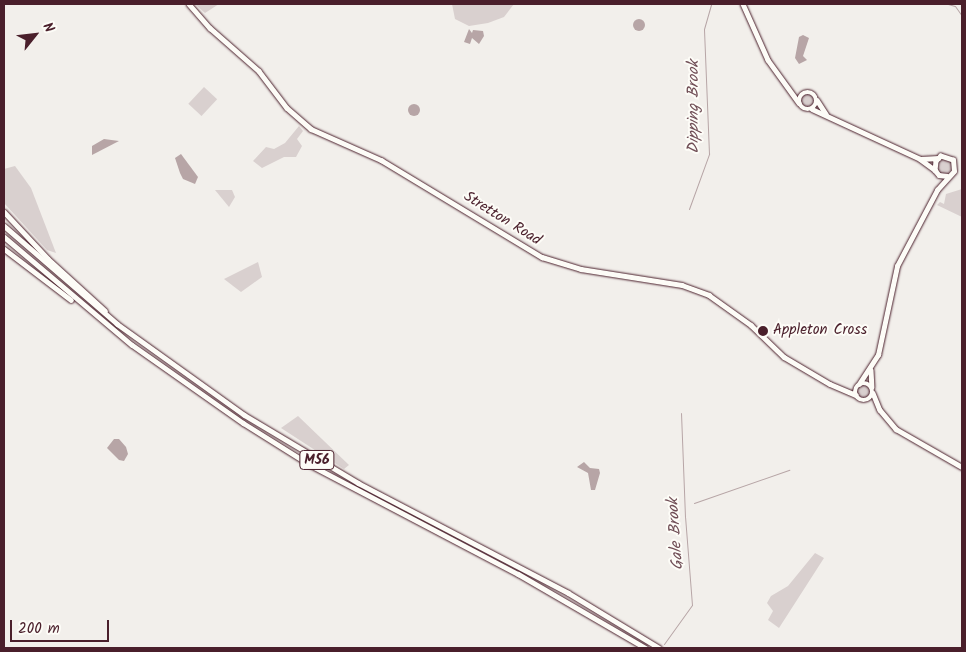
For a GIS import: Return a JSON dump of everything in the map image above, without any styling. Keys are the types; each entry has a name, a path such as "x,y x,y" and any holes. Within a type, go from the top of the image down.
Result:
{"highway":[{"name":"M56","path":"4,212 31,242 117,324"},
{"name":"M56","path":"4,226 117,324 206,390 305,453 521,567 659,648"},
{"name":"M56","path":"4,237 94,315"},
{"name":"M56","path":"4,249 204,398 280,447 374,500 518,574 645,648"}],"main road":[{"name":"Stretton Road","path":"189,4 210,28 259,72 288,108 311,129 381,160 542,257 581,269 682,285 709,295 744,319 784,357 838,388 856,395"},
{"path":"743,4 768,60 804,109 812,109 827,115 920,159 936,172 947,176"},
{"path":"789,88 803,93 812,93 827,115"},
{"path":"799,103 803,93"},
{"path":"812,109 817,100"},
{"path":"920,159 948,156 954,162 954,171 947,176 937,190 897,266 888,294 878,355 871,369 858,385 856,395 861,401 867,401 880,410 896,428 962,468"},
{"path":"937,190 936,172 938,158"},
{"path":"871,369 872,387 880,410"},
{"path":"838,388 858,385 872,387"},
{"path":"867,401 874,394"}],"shaded area":[{"path":"195,4 219,4 205,13"},
{"path":"452,4 514,4 504,17 488,23 469,26 455,19"},
{"path":"641,19 644,20 644,30 637,31 634,30 633,23 634,20"},
{"path":"469,29 472,33 473,30 483,31 484,36 479,44 472,38 470,44 464,42"},
{"path":"803,35 809,38 803,56 807,60 799,64 795,58 799,37"},
{"path":"204,87 217,99 201,116 188,104"},
{"path":"808,94 813,96 815,101 813,106 808,108 803,106 801,101 803,96"},
{"path":"414,104 420,110 414,116 408,110"},
{"path":"299,126 303,131 297,139 302,146 296,157 284,157 262,168 253,161 266,147 274,149 285,143"},
{"path":"104,139 119,141 92,155 92,146"},
{"path":"181,154 198,177 195,184 183,179 180,173 175,158"},
{"path":"944,158 950,160 952,166 950,172 944,174 938,172 936,166 938,160"},
{"path":"15,166 31,188 56,253 47,250 4,203 4,169"},
{"path":"962,189 962,217 937,205 940,202 944,204 946,194"},
{"path":"215,190 232,190 235,197 229,207"},
{"path":"258,262 262,277 241,292 224,279"},
{"path":"861,385 867,385 871,392 867,399 861,399 857,395 857,389"},
{"path":"298,416 349,465 344,469 281,428"},
{"path":"114,439 119,439 126,447 128,454 124,461 119,460 107,448"},
{"path":"584,462 590,468 599,469 600,473 595,490 591,490 588,473 577,467"},
{"path":"815,553 824,558 779,628 768,620 773,611 767,603 771,596 788,586"}],"waterway":[{"name":"Dipping Brook","path":"689,209 709,154 704,29 711,4"},
{"name":"Dipping Brook","path":"948,4 955,6 962,16"},
{"name":"Gale Brook","path":"664,644 692,605 685,517 681,413"},
{"path":"694,503 789,470"}],"place":[{"name":"Appleton Cross","path":"763,331"}]}
